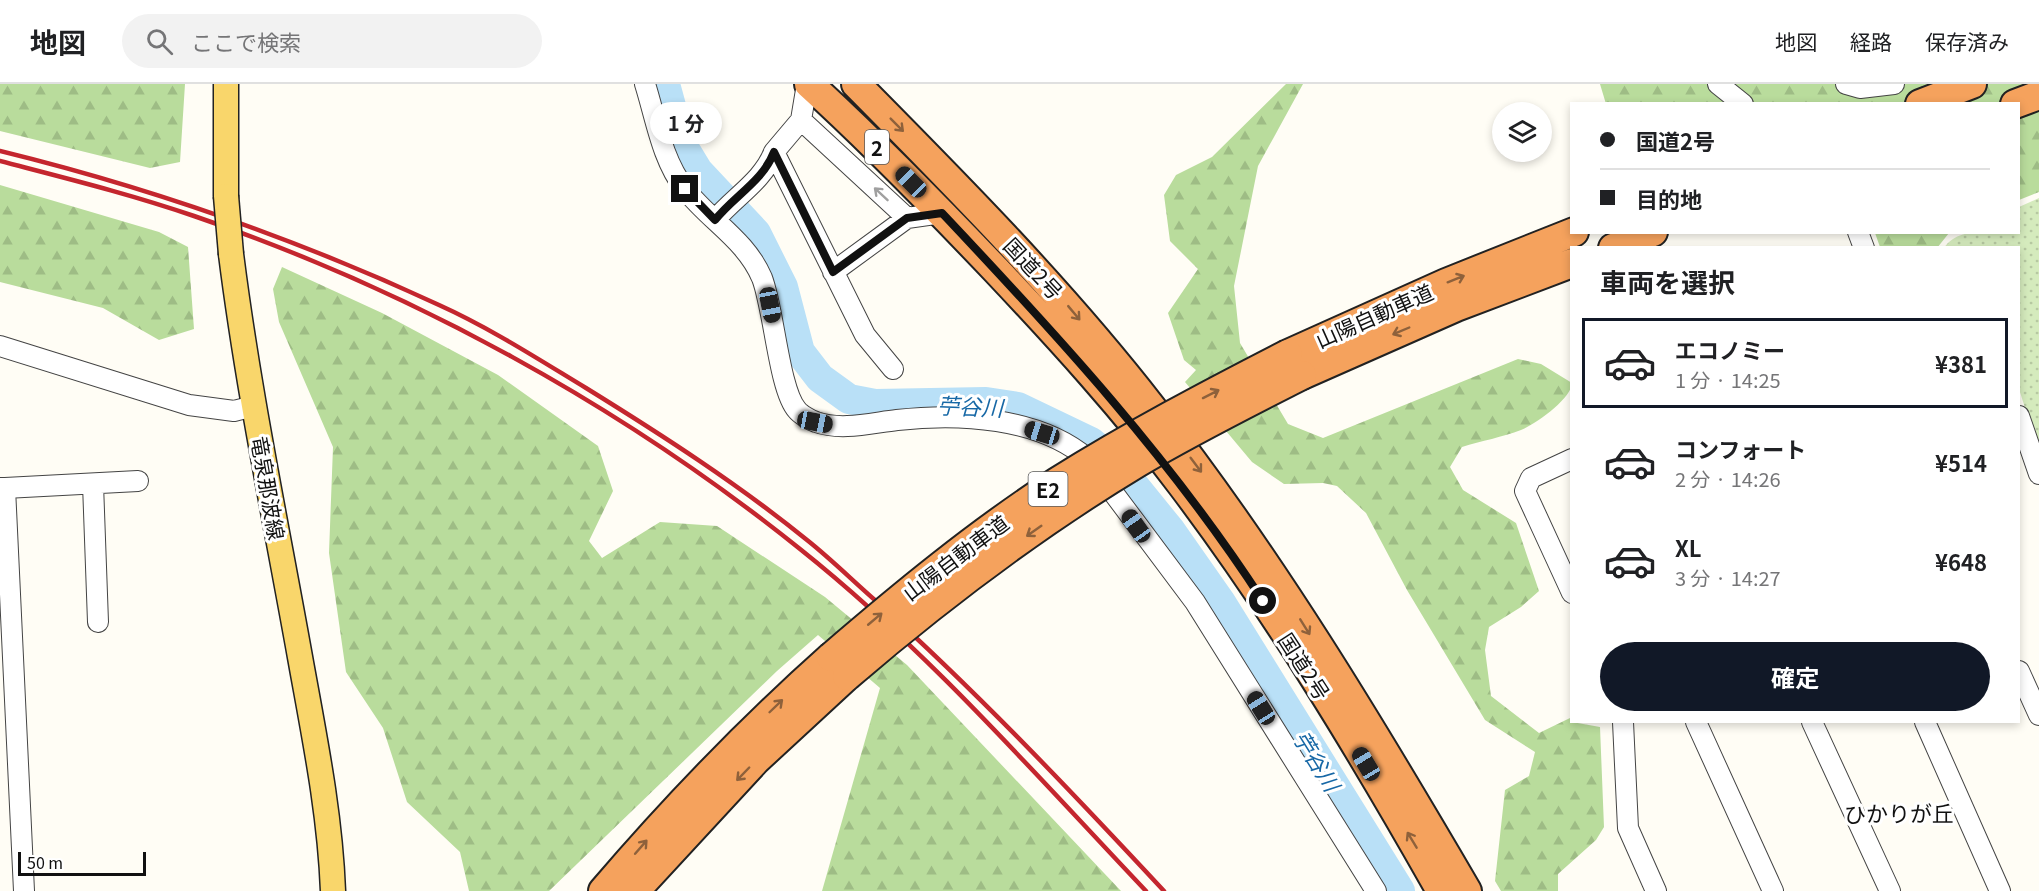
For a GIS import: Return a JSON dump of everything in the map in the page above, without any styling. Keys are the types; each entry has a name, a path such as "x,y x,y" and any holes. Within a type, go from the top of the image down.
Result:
{"highway":[{"name":"国道2号","path":"808,84 942,213 1105,390 1182,484 1241,568 1329,703 1441,891"},
{"name":"国道2号","path":"856,84 943,171 1057,292 1202,473 1255,547 1328,662 1467,891"},
{"path":"1925,102 1972,84"},
{"path":"2020,102 2039,95"},
{"name":"山陽自動車道","path":"603,891 653,833 740,741 839,666 1069,506 1219,417 1295,365 1446,284 1570,234"},
{"path":"1618,246 1648,234"},
{"name":"山陽自動車道","path":"1295,365 1570,264"},
{"name":"山陽自動車道","path":"635,891 839,666"}],"main road":[{"name":"竜泉那波線","path":"226,84 226,196 231,254 254,406 317,748 329,827 333,891"}],"street":[{"path":"645,84 672,169 685,189 717,218 752,258 770,305 786,385 796,410 815,422 839,427 914,418 951,418 996,422 1056,437 1088,459 1195,602 1376,891"},
{"path":"717,218 770,163 774,152 801,120 808,84"},
{"path":"1718,84 1740,102"},
{"path":"1846,84 1860,88 1894,84"},
{"path":"801,120 907,218"},
{"path":"774,152 865,335 893,369"},
{"path":"833,272 907,218 942,213"},
{"path":"0,346 189,405 234,411 254,406"},
{"path":"2020,419 2039,474"},
{"path":"1570,460 1531,478 1525,491 1570,588"},
{"path":"24,891 8,735 2,488 138,481"},
{"path":"93,484 98,622"},
{"path":"2020,673 2039,715"},
{"path":"1623,723 1628,828 1656,891"},
{"path":"1696,723 1773,891"},
{"path":"1812,723 1890,891"},
{"path":"1925,723 2000,891"}],"green space":[{"path":"0,84 185,84 180,162 150,168 0,131"},
{"path":"1286,84 1303,84 1258,166 1234,286 1240,343 1288,424 1323,438 1518,359 1541,364 1570,382 1570,389 1566,396 1544,416 1521,430 1462,447 1450,467 1463,490 1516,523 1539,591 1521,607 1489,627 1485,650 1491,696 1539,733 1570,718 1570,723 1600,727 1604,827 1596,840 1558,874 1558,891 1501,891 1495,881 1505,790 1529,776 1535,752 1485,720 1407,590 1366,513 1337,486 1323,483 1284,484 1252,462 1185,382 1196,370 1184,360 1168,313 1198,269 1170,241 1164,195 1176,175 1212,157"},
{"path":"1600,84 2039,84 2039,192 2020,200 2020,102 1605,102"},
{"path":"0,185 159,232 188,247 194,329 159,340 103,308 0,282"},
{"path":"2039,198 2039,452 2020,392 2020,246 1946,246 1965,234 2020,234 2020,207"},
{"path":"1875,234 1948,234 1939,246 1880,246"},
{"path":"282,267 382,313 498,375 598,446 613,491 589,541 602,558 660,522 717,526 825,597 907,665 1121,891 822,891 880,688 818,635 777,671 549,891 469,891 460,852 407,802 383,728 346,672 329,553 333,447 279,322 273,289"}],"waterway":[{"name":"苧谷川","path":"665,84 681,143 698,171 756,233 783,287 800,352 820,378 849,399 875,404 986,402 1018,407 1091,442 1115,462 1171,531 1220,601 1400,891"}],"railway":[{"path":"0,151 112,181 168,199 332,258 458,314 532,355 643,424 754,499 833,562 914,635 987,706 1164,891"},
{"path":"0,161 170,208 275,246 355,279 434,316 512,357 587,400 661,447 800,549 892,629 979,714 1146,891"}],"district":[{"name":"ひかりが丘","path":"1899,812"}],"route":[{"path":"685,189 715,220 752,184 770,163 774,152 833,272 907,218 942,213 1044,321 1105,390 1182,484 1263,601"}]}
